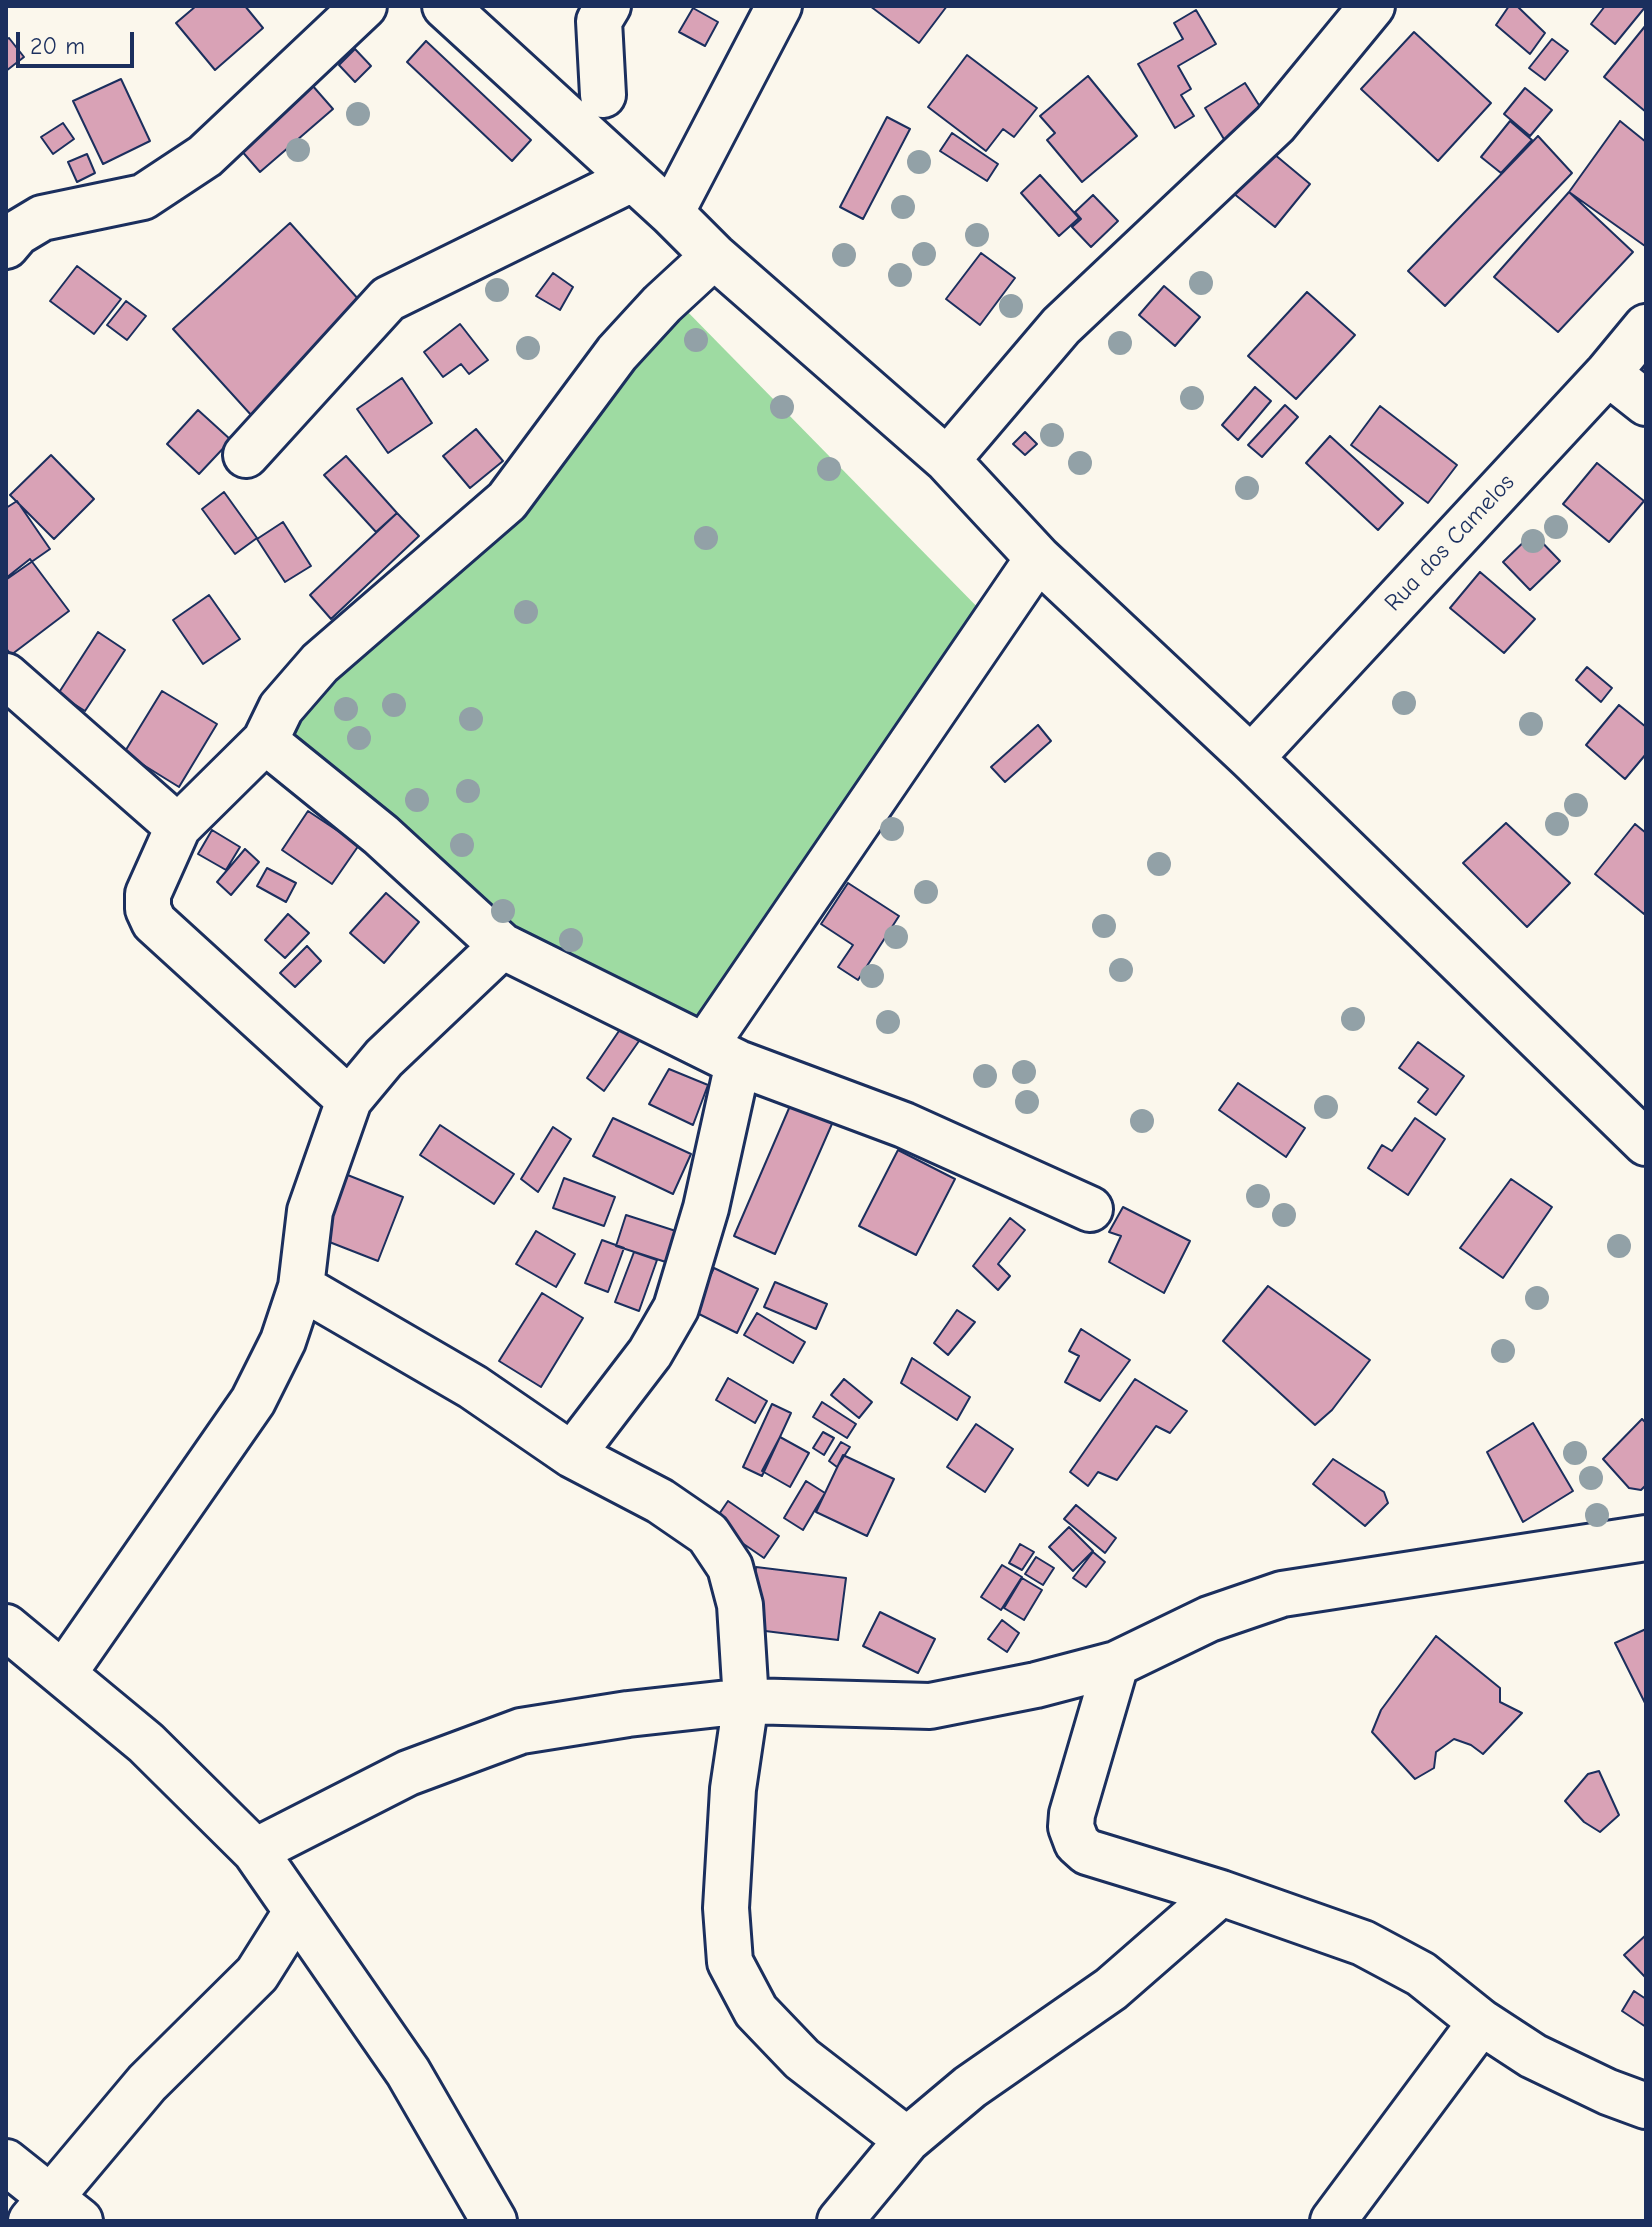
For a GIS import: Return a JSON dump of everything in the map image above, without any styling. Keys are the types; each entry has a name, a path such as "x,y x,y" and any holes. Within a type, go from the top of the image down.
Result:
{"street":[{"path":"6,246 17,233 42,218 143,197 205,156 364,6"},
{"path":"445,6 714,256 947,460 1038,558 1251,758 1646,1143"},
{"path":"603,95 599,21 608,6"},
{"path":"671,213 779,6"},
{"path":"947,460 1061,326 1275,124 1372,6"},
{"path":"246,455 388,299 632,179"},
{"path":"349,1100 154,922 148,909 148,894 178,827 265,741 281,708 320,663 507,501 617,353 662,304 714,256"},
{"name":"Rua dos Camelos","path":"1251,758 1608,373 1646,327"},
{"path":"1608,373 1646,403"},
{"path":"572,1455 650,1353 676,1308 706,1208 721,1054 1038,558"},
{"path":"6,676 178,827"},
{"path":"265,741 381,835 502,946 721,1054 904,1125 1090,1209"},
{"path":"64,1673 253,1401 283,1341 301,1287 310,1211 349,1100 384,1058 502,946"},
{"path":"301,1287 473,1387 572,1455 660,1501 708,1534 730,1567 740,1605 746,1701 733,1789 726,1908 730,1962 756,2011 802,2059 907,2140"},
{"path":"255,1851 408,1773 521,1731 628,1714 746,1701 930,1706 1036,1685 1116,1664 1209,1619 1282,1594 1646,1538"},
{"path":"11,1639 64,1673 146,1743 255,1851 408,2072 494,2221"},
{"path":"1116,1664 1072,1814 1071,1827 1077,1843 1087,1852 1221,1893 1363,1943 1421,1974 1481,2022 1533,2056 1608,2092 1646,2106"},
{"path":"840,2221 907,2140 970,2087 1111,1989 1221,1893"},
{"path":"6,2162 54,2214 147,2083 257,1974 296,1912"},
{"path":"1333,2221 1481,2022"}],"green space":[{"path":"676,300 991,621 710,1022 686,1028 510,933 282,740 347,645"}],"building":[{"path":"196,6 245,6 263,28 215,70 176,23"},
{"path":"870,6 947,6 919,43"},
{"path":"1509,6 1517,6 1545,33 1530,54 1496,25"},
{"path":"1605,6 1646,6 1615,44 1591,24"},
{"path":"693,8 718,22 705,46 679,32"},
{"path":"1196,10 1216,44 1178,66 1191,89 1181,95 1194,116 1175,128 1138,64 1183,39 1174,23"},
{"path":"1646,25 1646,112 1604,77"},
{"path":"1414,32 1491,103 1438,161 1361,89"},
{"path":"9,38 24,57 6,71 6,40"},
{"path":"1552,39 1568,51 1545,80 1529,68"},
{"path":"426,41 531,140 512,161 407,62"},
{"path":"355,49 371,66 355,82 339,65"},
{"path":"967,55 1037,108 1014,137 1003,129 986,151 928,107"},
{"path":"1088,76 1137,136 1082,182 1047,140 1055,133 1040,116"},
{"path":"121,79 150,141 103,164 73,101"},
{"path":"1245,83 1271,124 1230,149 1205,108"},
{"path":"312,85 333,109 260,172 240,149"},
{"path":"1525,88 1552,110 1530,136 1504,114"},
{"path":"887,117 910,129 863,219 840,207"},
{"path":"1510,121 1532,140 1501,173 1481,157"},
{"path":"1620,121 1646,142 1645,246 1569,192"},
{"path":"63,123 74,139 53,154 41,137"},
{"path":"952,133 998,164 987,181 940,151"},
{"path":"1538,136 1572,173 1445,306 1408,271"},
{"path":"1268,149 1310,184 1275,227 1233,193"},
{"path":"87,154 95,173 77,182 68,162"},
{"path":"1040,175 1079,218 1059,236 1021,193"},
{"path":"1569,192 1633,252 1558,332 1494,277"},
{"path":"1093,195 1118,221 1091,247 1072,227 1081,219 1075,212"},
{"path":"290,223 368,310 252,416 173,329"},
{"path":"981,253 1015,278 980,325 946,299"},
{"path":"77,266 121,299 94,334 50,301"},
{"path":"553,273 573,287 560,310 536,296"},
{"path":"1164,286 1200,317 1175,346 1139,315"},
{"path":"1307,292 1355,335 1296,399 1248,356"},
{"path":"126,301 146,316 127,340 107,325"},
{"path":"460,324 488,360 469,374 461,364 443,377 424,352"},
{"path":"402,378 432,423 388,453 357,409"},
{"path":"1255,387 1271,401 1238,440 1222,425"},
{"path":"1285,405 1298,417 1262,457 1248,445"},
{"path":"1380,406 1457,465 1428,503 1351,445"},
{"path":"198,410 231,440 199,474 167,444"},
{"path":"476,429 503,461 470,488 443,456"},
{"path":"1025,432 1037,444 1025,455 1013,444"},
{"path":"1330,436 1403,503 1378,530 1306,463"},
{"path":"51,455 94,499 54,539 10,495"},
{"path":"346,456 397,513 376,532 324,475"},
{"path":"1597,463 1644,501 1609,542 1563,504"},
{"path":"224,492 257,538 235,554 202,509"},
{"path":"17,501 50,549 7,579 6,508"},
{"path":"397,513 419,536 331,619 310,595"},
{"path":"283,522 311,566 285,582 257,539"},
{"path":"1533,533 1560,561 1530,590 1503,562"},
{"path":"30,559 69,611 11,655 6,648 6,578"},
{"path":"1480,572 1535,619 1504,653 1450,608"},
{"path":"209,595 240,639 203,664 173,620"},
{"path":"98,632 125,650 85,711 58,694"},
{"path":"1587,667 1612,688 1601,702 1576,680"},
{"path":"162,691 217,724 179,787 124,753"},
{"path":"1619,705 1646,727 1646,754 1625,779 1586,745"},
{"path":"1038,725 1051,741 1005,782 991,767"},
{"path":"308,811 359,845 332,884 282,850"},
{"path":"1506,823 1570,883 1527,927 1463,863"},
{"path":"1635,824 1646,833 1644,914 1595,874"},
{"path":"212,830 240,847 226,870 198,854"},
{"path":"245,849 259,862 231,895 217,882"},
{"path":"267,868 296,883 286,902 257,886"},
{"path":"848,883 899,916 858,980 838,967 853,945 821,924"},
{"path":"386,893 419,922 384,963 350,933"},
{"path":"288,914 309,933 285,958 265,940"},
{"path":"307,946 321,961 295,987 280,973"},
{"path":"621,1028 639,1041 604,1091 587,1078"},
{"path":"1418,1042 1464,1076 1436,1115 1418,1102 1428,1089 1399,1068"},
{"path":"669,1069 708,1085 693,1125 649,1104"},
{"path":"1238,1083 1305,1128 1286,1157 1219,1110"},
{"path":"793,1099 835,1117 775,1254 734,1236"},
{"path":"613,1118 691,1154 673,1194 593,1156"},
{"path":"1415,1118 1445,1139 1408,1195 1368,1168 1382,1145 1392,1151"},
{"path":"440,1125 514,1174 494,1204 420,1155"},
{"path":"553,1127 571,1139 538,1192 521,1179"},
{"path":"898,1150 955,1179 916,1255 859,1226"},
{"path":"340,1172 403,1197 378,1261 314,1236"},
{"path":"564,1178 615,1197 604,1226 553,1208"},
{"path":"1511,1179 1552,1207 1503,1278 1460,1248"},
{"path":"1123,1207 1190,1241 1164,1293 1109,1262 1121,1236 1109,1232"},
{"path":"626,1215 682,1233 672,1264 616,1246"},
{"path":"1010,1218 1025,1230 998,1264 1010,1276 998,1290 973,1266"},
{"path":"536,1231 575,1254 556,1287 516,1264"},
{"path":"602,1240 624,1248 608,1292 585,1283"},
{"path":"634,1252 657,1260 639,1311 615,1302"},
{"path":"714,1268 758,1289 737,1333 693,1311"},
{"path":"775,1282 827,1304 816,1329 764,1307"},
{"path":"1268,1286 1370,1360 1332,1410 1315,1425 1223,1341"},
{"path":"542,1293 583,1318 541,1387 499,1361"},
{"path":"957,1310 975,1322 948,1355 934,1343"},
{"path":"757,1313 805,1342 793,1363 744,1335"},
{"path":"1081,1329 1130,1360 1100,1401 1065,1382 1079,1356 1069,1351"},
{"path":"912,1358 970,1397 957,1420 901,1383"},
{"path":"728,1378 767,1401 755,1423 716,1400"},
{"path":"844,1379 872,1402 859,1418 831,1395"},
{"path":"1135,1379 1187,1411 1170,1433 1156,1426 1117,1480 1098,1472 1088,1486 1070,1472"},
{"path":"822,1402 856,1424 847,1438 813,1417"},
{"path":"772,1404 791,1413 762,1476 743,1467"},
{"path":"1642,1419 1646,1423 1646,1485 1641,1490 1629,1488 1603,1459"},
{"path":"1533,1423 1573,1491 1523,1522 1487,1452"},
{"path":"976,1424 1013,1449 985,1492 947,1467"},
{"path":"823,1432 834,1438 824,1455 813,1448"},
{"path":"780,1437 809,1453 790,1487 762,1471"},
{"path":"841,1442 850,1447 837,1467 829,1461"},
{"path":"843,1455 894,1479 867,1536 816,1512"},
{"path":"1333,1459 1384,1492 1388,1503 1365,1526 1313,1484"},
{"path":"806,1481 825,1493 803,1530 784,1518"},
{"path":"728,1501 779,1536 764,1558 713,1523"},
{"path":"1076,1505 1116,1538 1105,1553 1064,1519"},
{"path":"1069,1527 1093,1551 1073,1571 1049,1547"},
{"path":"1020,1544 1034,1552 1022,1570 1009,1563"},
{"path":"1093,1552 1105,1562 1086,1587 1073,1578"},
{"path":"1036,1557 1054,1568 1043,1585 1025,1574"},
{"path":"1002,1565 1022,1577 1001,1610 981,1597"},
{"path":"756,1567 846,1578 838,1640 749,1629"},
{"path":"1022,1578 1042,1590 1024,1620 1004,1608"},
{"path":"880,1612 935,1639 918,1673 863,1646"},
{"path":"1002,1620 1019,1633 1007,1652 988,1639"},
{"path":"1646,1629 1646,1705 1615,1643"},
{"path":"1436,1636 1500,1688 1500,1702 1522,1713 1483,1754 1471,1745 1454,1739 1436,1752 1434,1768 1415,1779 1372,1732 1381,1710"},
{"path":"1599,1771 1619,1815 1600,1832 1584,1822 1565,1801 1588,1774"},
{"path":"1646,1935 1646,1978 1624,1955"},
{"path":"1634,1991 1646,1999 1646,2027 1622,2011"}]}
